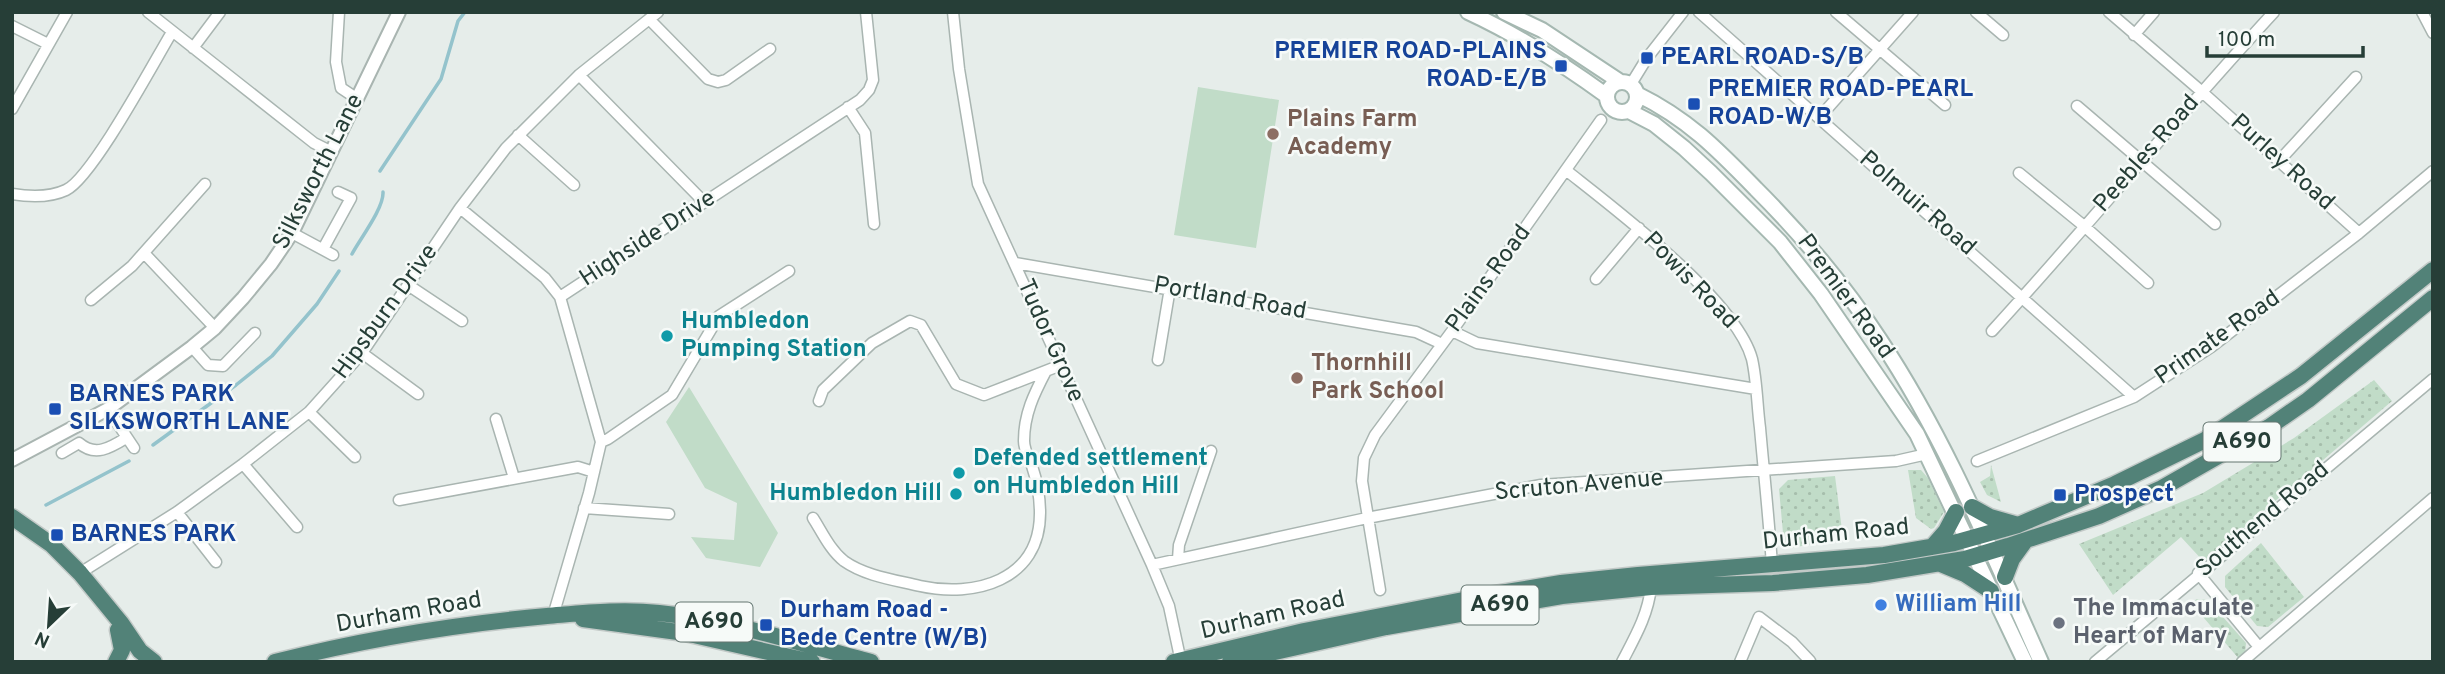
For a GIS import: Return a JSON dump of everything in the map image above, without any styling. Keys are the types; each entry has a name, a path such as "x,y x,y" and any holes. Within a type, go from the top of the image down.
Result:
{"highway":[{"name":"Durham Road","path":"1230,662 1494,594 1561,583 1638,575 1884,555 1968,539 2018,525 2115,484 2205,440 2301,376 2433,270"},
{"name":"Durham Road","path":"1178,661 1280,649 1496,606 1562,596 1651,587 1773,583 1878,574 1975,556 2099,516 2162,488 2269,427 2318,392 2433,298"},
{"path":"1972,507 1990,517 2018,525"},
{"path":"1932,547 1946,531 1956,512"},
{"path":"12,517 50,544 80,573 140,651 154,662"},
{"path":"2005,577 2012,559 2025,541"},
{"path":"1941,563 1965,574 1991,591"},
{"path":"1772,566 1773,583"},
{"path":"107,608 135,662"},
{"name":"Durham Road","path":"275,662 443,629 602,610 661,613 748,630 871,662"},
{"name":"Durham Road","path":"553,616 685,632 812,662"},
{"path":"116,662 121,650 118,630"}],"main road":[{"path":"1468,12 1506,29 1608,96"},
{"name":"Premier Road","path":"1504,12 1542,30 1668,109 1703,136 1800,234 1880,340 1920,405 1993,550 2041,662"},
{"path":"1629,86 1634,104 1624,114 1613,111 1606,101 1608,96 1611,89 1629,86"},
{"name":"Premier Road","path":"1629,111 1654,124 1684,148 1780,243 1821,293 1917,434 2025,662"}],"street":[{"path":"12,109 68,12"},
{"path":"148,12 314,143 332,152"},
{"path":"193,48 220,12"},
{"path":"339,12 336,62 341,88 356,98"},
{"name":"Silksworth Lane","path":"13,460 108,410 192,347 215,328 271,264 292,233 399,12"},
{"name":"Highside Drive","path":"460,208 545,278 559,297 860,100 873,80 866,12"},
{"name":"Tudor Grove","path":"953,12 959,69 978,184 1152,565 1169,606 1178,661"},
{"path":"1629,86 1683,12"},
{"name":"Polmuir Road","path":"1699,12 2134,397"},
{"path":"1836,12 1945,105"},
{"path":"1819,118 1913,12"},
{"path":"1976,12 2003,35"},
{"name":"Purley Road","path":"2109,12 2202,90 2359,233"},
{"path":"2134,35 2154,12"},
{"name":"Peebles Road","path":"1992,331 2143,161 2202,90 2274,12"},
{"path":"2422,12 2433,33"},
{"path":"653,16 708,79 718,82 726,80 770,48"},
{"name":"Hipsburn Drive","path":"80,573 177,512 309,412 362,353 460,208 518,135 579,75 653,16"},
{"path":"12,26 48,44"},
{"path":"12,194 33,197 67,190 89,169 172,32"},
{"path":"579,75 704,202"},
{"path":"2279,161 2356,77"},
{"path":"2077,106 2215,224"},
{"path":"848,107 865,133 874,224"},
{"name":"Plains Road","path":"1380,590 1362,481 1364,458 1375,435 1567,171 1601,120"},
{"path":"518,135 574,186"},
{"name":"Powis Road","path":"1567,171 1639,228 1705,291 1740,331 1752,358 1772,566"},
{"name":"Primate Road","path":"1977,461 2134,397 2211,347 2359,233 2433,171"},
{"path":"2019,173 2148,283"},
{"path":"91,300 132,266 205,184"},
{"path":"323,249 351,198 338,192"},
{"path":"1596,279 1639,228"},
{"path":"292,233 333,255"},
{"path":"144,253 215,328"},
{"name":"Portland Road","path":"1015,263 1416,332 1442,344"},
{"path":"601,442 672,395 719,316 789,271"},
{"path":"408,285 462,321"},
{"path":"1158,360 1170,288"},
{"path":"553,616 601,442 559,297"},
{"path":"819,401 823,390 872,343 910,321 921,325 956,384 984,395 1061,365"},
{"path":"1452,331 1477,343 1756,389"},
{"path":"192,347 208,365 223,366 256,334"},
{"path":"362,353 418,394"},
{"path":"813,518 830,545 845,561 869,573 930,588 963,590 997,583 1028,557 1036,537 1040,515 1038,489 1024,446 1024,427 1029,404 1045,371"},
{"name":"Southend Road","path":"2095,662 2198,573 2433,379"},
{"path":"108,410 134,449"},
{"path":"309,412 355,457"},
{"path":"496,419 514,478"},
{"path":"62,453 79,443 94,452 105,450 126,438"},
{"path":"1178,559 1179,545 1211,451"},
{"name":"Scruton Avenue","path":"1152,565 1367,518 1541,485 1896,461 1927,454"},
{"path":"243,464 297,527"},
{"path":"399,500 578,467 594,472"},
{"path":"2242,662 2433,498"},
{"path":"584,508 669,514"},
{"path":"177,512 216,562"},
{"path":"2198,573 2259,647"},
{"path":"1622,662 1642,624 1649,605 1651,587"},
{"path":"1740,662 1759,617 1792,642 1810,661"}],"green space":[{"path":"1198,87 1279,100 1256,248 1174,235"},
{"path":"2374,380 2392,401 2204,562 2181,537 2113,595 2079,544 2203,493 2294,438"},
{"path":"689,387 778,533 760,567 706,558 691,537 734,540 737,503 705,488 666,422"},
{"path":"1991,465 2001,502 1987,495 1980,482 1990,476"},
{"path":"1908,470 1921,470 1928,478 1944,512 1934,528 1931,529 1916,518"},
{"path":"1835,476 1842,530 1831,541 1790,548 1784,544 1779,489 1788,480"},
{"path":"2261,543 2304,597 2268,627 2257,626 2225,587 2225,576"},
{"path":"2197,599 2208,600 2246,643 2245,656 2240,660 2191,603"}],"waterway":[{"path":"380,171 441,79 458,21 465,12"},
{"path":"352,254 376,215 383,192"},
{"path":"153,445 272,356 317,304 339,271"},
{"path":"46,505 129,461"}],"place":[{"name":"PEARL ROAD-S/B","path":"1647,58"},
{"name":"PREMIER ROAD-PLAINS ROAD-E/B","path":"1561,66"},
{"name":"PREMIER ROAD-PEARL ROAD-W/B","path":"1694,104"},
{"name":"Plains Farm Academy","path":"1273,134"},
{"name":"Humbledon Pumping Station","path":"667,336"},
{"name":"Thornhill Park School","path":"1297,378"},
{"name":"BARNES PARK SILKSWORTH LANE","path":"55,409"},
{"name":"Defended settlement on Humbledon Hill","path":"959,473"},
{"name":"Humbledon Hill","path":"956,494"},
{"name":"Prospect","path":"2060,495"},
{"name":"BARNES PARK","path":"57,535"},
{"name":"William Hill","path":"1881,605"},
{"name":"The Immaculate Heart of Mary","path":"2059,623"},
{"name":"Durham Road - Bede Centre (W/B)","path":"766,625"}]}
